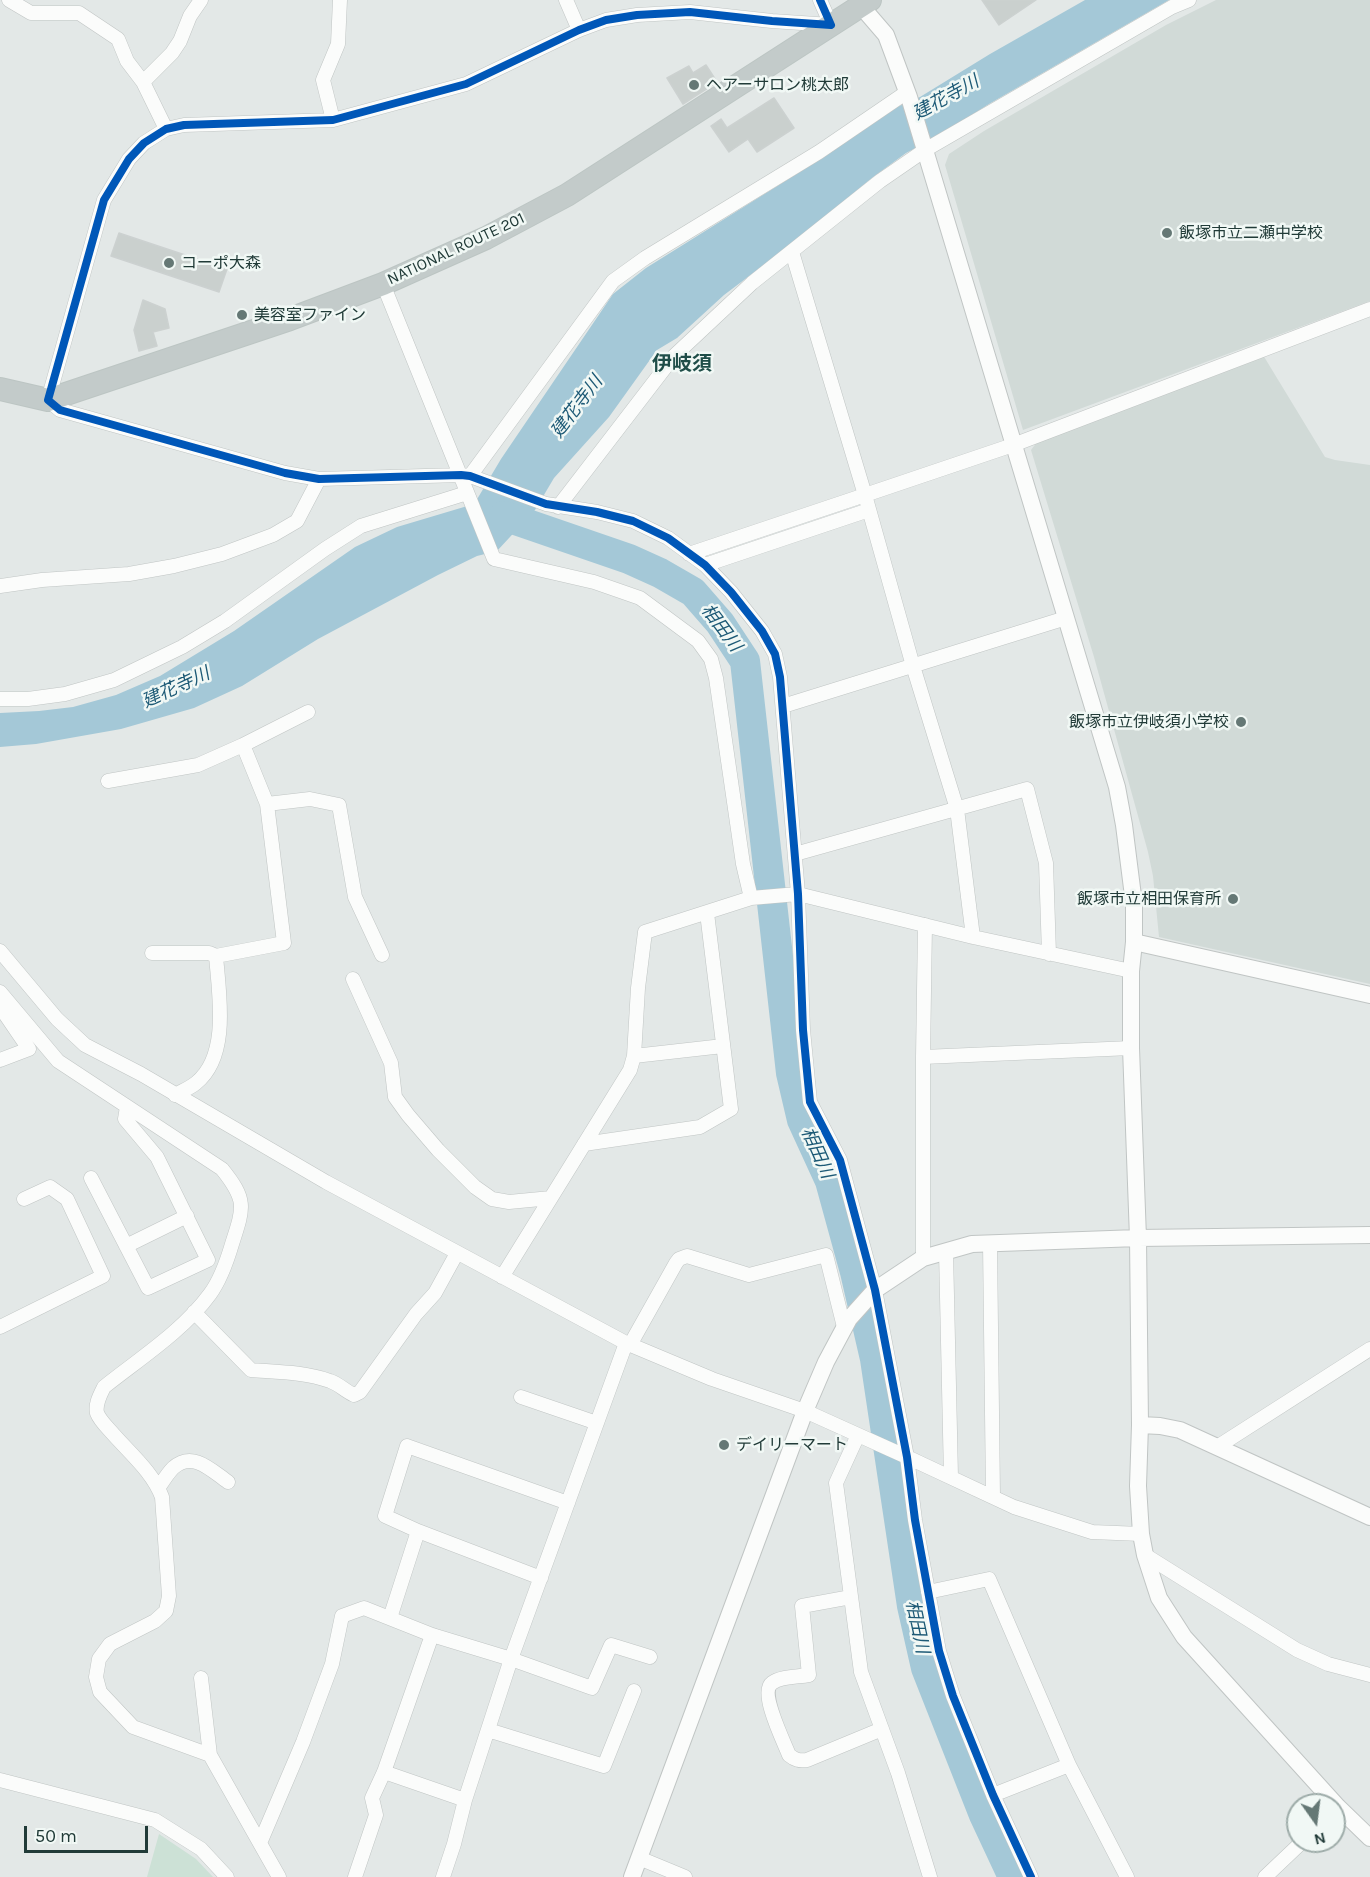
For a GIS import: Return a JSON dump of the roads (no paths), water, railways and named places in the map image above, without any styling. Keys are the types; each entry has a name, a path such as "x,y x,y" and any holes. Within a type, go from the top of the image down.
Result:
{"highway":[{"name":"NATIONAL ROUTE 201","path":"48,400 290,319 383,284 486,238 567,195 866,3"},
{"path":"0,389 48,400"}],"street":[{"path":"9,0 32,5 31,13 79,13 118,39 127,61 143,82 166,129"},
{"path":"143,82 172,53 180,41 190,16 201,0"},
{"path":"333,120 323,80 338,44 340,0"},
{"path":"566,0 579,30"},
{"path":"820,0 831,25 690,12 637,15 606,20 579,30 466,84 333,120 184,125 166,129 144,143 129,159 104,200 48,400 60,410 274,470 319,479 469,476 552,505 597,512 633,521 668,538 705,565 731,592 762,631 775,654 783,706 798,894 803,1030 810,1102 840,1160 872,1292 939,1652 952,1696 993,1795 1031,1877"},
{"path":"552,505 674,356 752,283 880,181 924,148 1189,0"},
{"path":"866,3 886,34 908,94 1117,787 1124,825 1134,904 1131,1048 1138,1238 1140,1425 1138,1486 1141,1534 1145,1555 1160,1598 1184,1637 1322,1793"},
{"path":"469,476 613,280 908,94"},
{"path":"792,252 957,809 973,937"},
{"path":"383,284 469,476 469,496 494,559 594,582 640,598 698,641 711,659 716,678 742,864 751,898"},
{"path":"689,554 1013,444 1370,309"},
{"path":"0,586 42,580 129,574 222,554 273,535 297,521 319,479"},
{"path":"0,699 28,699 65,694 114,680 182,647 225,621 361,526 469,496"},
{"path":"705,565 869,510"},
{"path":"783,706 1066,618"},
{"path":"108,781 198,765 308,712"},
{"path":"152,953 209,953 216,956 284,943 267,804 243,745"},
{"path":"795,854 1027,789 1047,863 1049,954"},
{"path":"267,804 310,799 339,805 355,897 382,956"},
{"path":"502,1277 630,1070 634,1056 638,988 645,932 751,898 798,894 973,937 1131,971"},
{"path":"584,1144 700,1127 731,1109 707,913"},
{"path":"923,1258 925,925"},
{"path":"1134,942 1370,995"},
{"path":"0,951 57,1019 85,1044 326,1182 628,1344 712,1379 805,1412 1014,1507 1092,1532 1141,1534"},
{"path":"176,1095 197,1082 210,1066 215,1053 220,1022 216,956"},
{"path":"353,979 391,1063 394,1097 438,1150 492,1199 509,1202 551,1198"},
{"path":"0,992 58,1061 222,1169 234,1184 242,1202 240,1219 225,1268 211,1293 186,1321 104,1387 97,1401 97,1414 104,1424 148,1472 159,1488 162,1497 169,1596 166,1611 155,1621 110,1644 99,1659 96,1677 100,1692 133,1727 210,1755"},
{"path":"0,1002 5,1014 29,1049 0,1060"},
{"path":"634,1056 723,1046"},
{"path":"923,1057 1131,1048"},
{"path":"91,1178 148,1288 208,1260 157,1156 124,1119 127,1107"},
{"path":"0,1326 103,1276 68,1199 50,1187 24,1199"},
{"path":"126,1246 187,1216"},
{"path":"632,1877 805,1412 826,1362 847,1323 872,1292 923,1258 972,1244 1138,1238 1370,1235"},
{"path":"990,1243 993,1497"},
{"path":"946,1251 951,1477"},
{"path":"194,1312 251,1370 315,1376 333,1382 354,1395 360,1392 416,1314 435,1293 457,1253"},
{"path":"443,1877 465,1800 511,1659 597,1423 628,1344 676,1263 687,1256 749,1275 826,1256 847,1323"},
{"path":"1217,1447 1370,1349"},
{"path":"521,1396 597,1423"},
{"path":"1140,1425 1180,1430 1370,1517"},
{"path":"858,1435 836,1483 861,1672 898,1773 930,1877"},
{"path":"541,1578 385,1516 407,1446 568,1503"},
{"path":"159,1488 173,1468 190,1460 200,1462 228,1482"},
{"path":"390,1618 418,1531"},
{"path":"1145,1555 1297,1650 1328,1665 1370,1676"},
{"path":"928,1592 989,1578 1069,1765 1127,1877"},
{"path":"851,1597 802,1606 809,1675 772,1682 768,1692 770,1707 789,1755 801,1761 882,1729"},
{"path":"260,1843 303,1742 327,1676 342,1616 364,1608 432,1635 511,1659 592,1688 611,1645 650,1657"},
{"path":"355,1877 376,1815 372,1798 384,1772 432,1635"},
{"path":"201,1678 210,1755 279,1877"},
{"path":"488,1730 604,1766 634,1691"},
{"path":"993,1795 1069,1765"},
{"path":"384,1772 465,1800"},
{"path":"0,1780 155,1820 201,1849 227,1877"},
{"path":"1346,1818 1370,1838"},
{"path":"1264,1877 1290,1853"},
{"path":"639,1858 685,1877"}],"water":[{"name":"建花寺川","path":"1085,0 1169,0 989,104 939,136 906,153 724,295 677,338 657,350 609,417 554,478 535,510 497,551 477,556 438,575 318,639 242,686 194,708 121,729 36,744 0,747 0,713 73,707 116,695 160,676 234,631 355,547 397,527 464,507 476,501 501,459 613,294 646,268 822,158 897,107 920,97"}],"waterway":[{"name":"相田川","path":"504,516 629,559 693,592 720,623 745,661 791,1073 802,1120 830,1181 855,1272 875,1359 912,1606 926,1668 984,1815 1013,1877"}],"place":[{"name":"ヘアーサロン桃太郎","path":"694,85"},
{"name":"飯塚市立二瀬中学校","path":"1167,233"},
{"name":"コーポ大森","path":"169,263"},
{"name":"美容室ファイン","path":"242,315"},
{"name":"飯塚市立伊岐須小学校","path":"1241,722"},
{"name":"飯塚市立相田保育所","path":"1233,899"},
{"name":"デイリーマート","path":"724,1445"}],"district":[{"name":"伊岐須","path":"682,364"}]}
